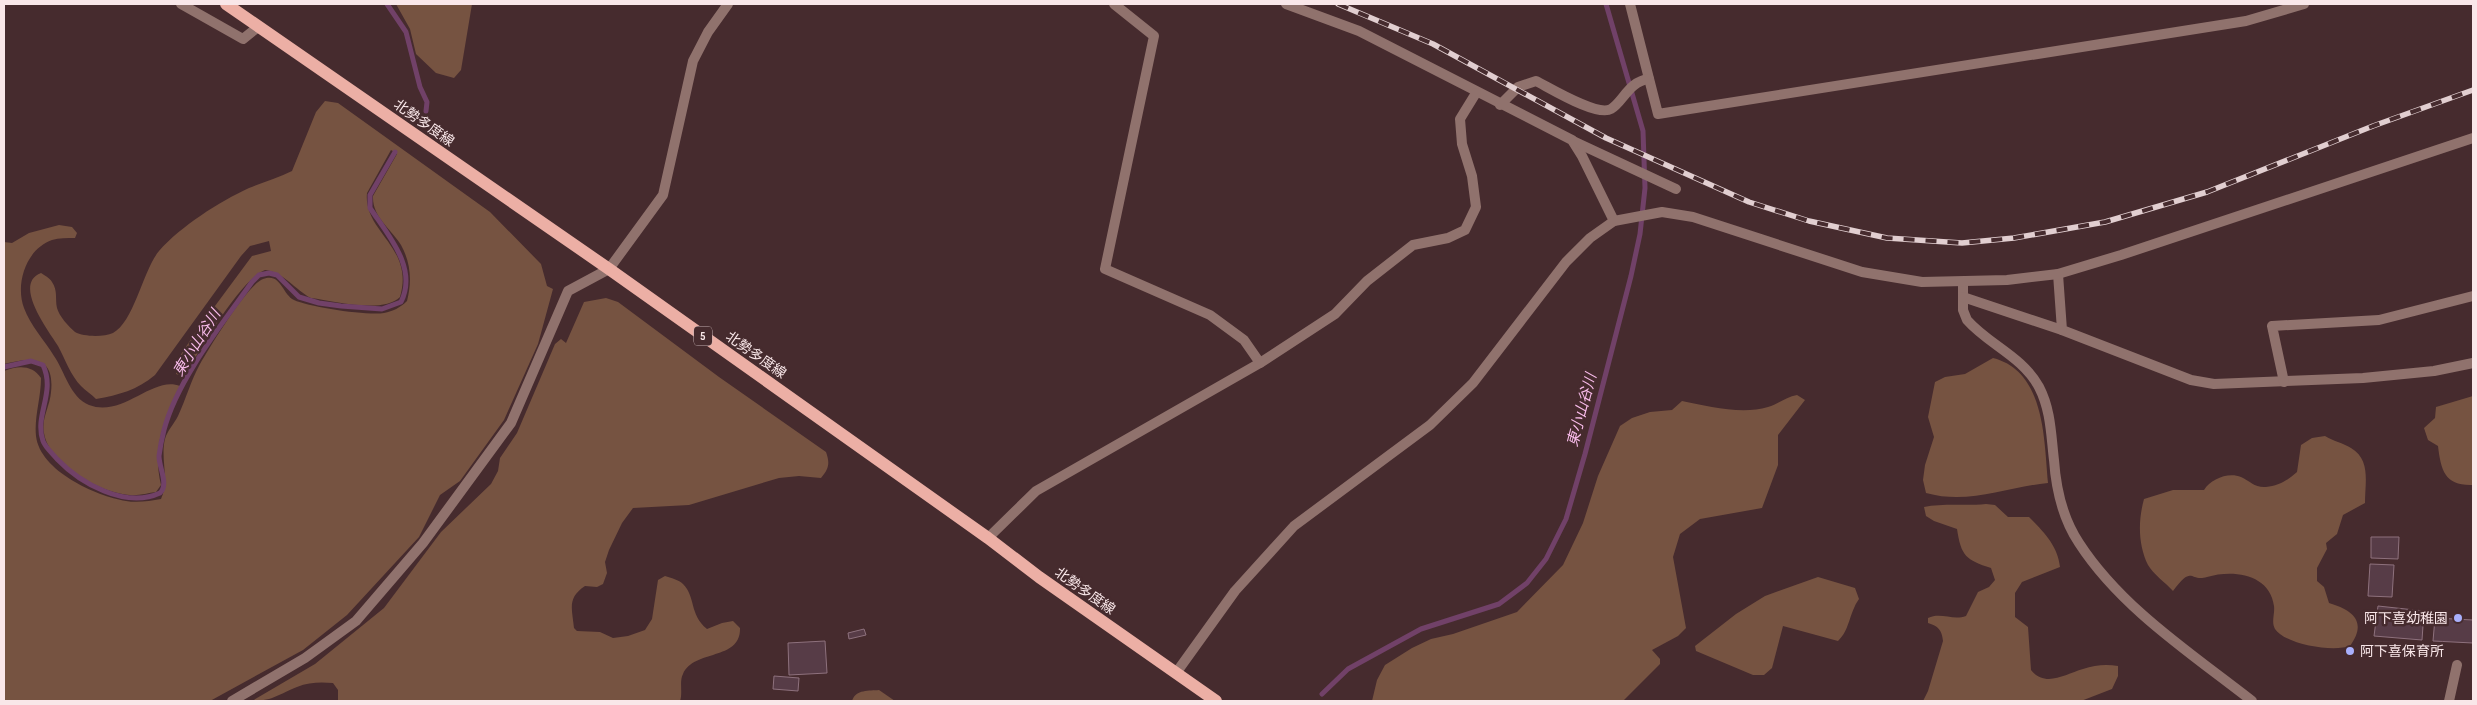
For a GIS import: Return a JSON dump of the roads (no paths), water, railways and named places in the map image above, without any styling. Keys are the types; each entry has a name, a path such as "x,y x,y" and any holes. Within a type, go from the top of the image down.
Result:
{"main road":[{"name":"北勢多度線","path":"226,4 609,268 988,538 1039,577 1216,701"}],"street":[{"path":"181,4 243,39 258,27"},
{"path":"232,701 304,658 356,621 423,543 511,423 568,291 609,268 663,195 693,61 708,32 728,4"},
{"path":"1114,4 1154,36 1105,269 1210,315 1244,340 1260,363"},
{"path":"1286,4 1359,30 1476,93 1676,189"},
{"path":"1630,4 1646,79 1658,114 2246,21 2304,4"},
{"path":"1500,105 1518,87 1536,81 1572,100 1602,111 1611,109 1623,94 1646,79"},
{"path":"988,538 1036,490 1260,363 1335,314 1367,281 1413,245 1448,238 1466,230 1476,207 1472,176 1462,144 1460,119 1476,93"},
{"path":"1176,673 1235,591 1294,526 1430,425 1474,383 1566,262 1590,238 1614,220 1662,212 1693,217 1862,272 1922,282 1964,282 2058,274 2473,138"},
{"path":"1572,140 1614,220"},
{"path":"2058,274 2062,330"},
{"path":"1964,282 1963,310 1967,320 2021,363 2040,388 2051,423 2057,488 2064,515 2078,542 2098,569 2121,594 2163,631 2252,701"},
{"path":"2284,382 2272,326 2379,320 2473,296"},
{"path":"1963,297 2062,330 2202,383 2284,382 2363,378 2434,371 2473,363"},
{"path":"2449,701 2457,665"}],"waterway":[{"name":"東小山谷川","path":"387,4 406,32 420,87 427,102 426,111"},
{"name":"東小山谷川","path":"1322,694 1348,669 1421,629 1499,604 1527,583 1546,559 1566,519 1585,454 1631,276 1640,234 1645,188 1643,131 1606,4"},
{"name":"東小山谷川","path":"4,367 31,361 43,365 47,385 41,422 43,441 57,459 78,477 90,485 118,496 132,498 160,493 164,485 159,456 170,411 190,372 214,334 259,275 269,273 277,275 299,297 319,303 382,309 401,302 406,277 403,264 399,252 370,208 370,195 395,152"}],"railway":[{"path":"1338,4 1433,44 1606,138 1749,202 1809,221 1887,238 1962,243 2014,238 2105,222 2207,192 2373,126 2473,90"}],"place":[{"name":"阿下喜幼稚園","path":"2458,618"},
{"name":"阿下喜保育所","path":"2350,651"}]}
